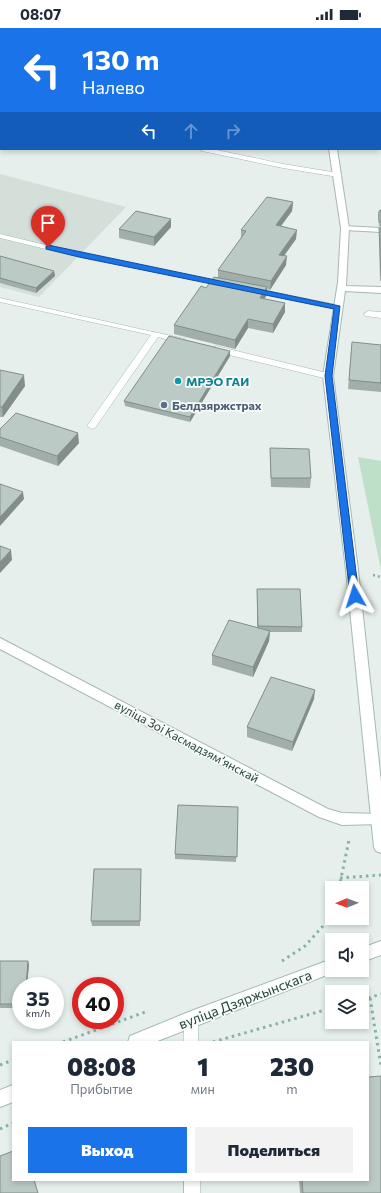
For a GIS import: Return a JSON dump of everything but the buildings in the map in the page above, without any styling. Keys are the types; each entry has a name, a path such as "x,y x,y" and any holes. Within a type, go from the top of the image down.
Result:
{"street":[{"path":"333,150 345,228 342,288 328,376 347,530 381,848"},
{"path":"345,228 381,230"},
{"path":"342,288 381,290"},
{"name":"вуліца Зоі Касмадзямʼянскай","path":"0,643 324,813 342,819 379,819"},
{"path":"369,952 381,948"},
{"name":"вуліца Дзяржынскага","path":"138,1041 191,1019 325,969"},
{"path":"0,1099 12,1094"}],"lane":[{"path":"207,150 338,176"},
{"path":"0,236 79,255 338,308"},
{"path":"0,300 195,344"},
{"path":"368,314 381,315"},
{"path":"92,426 156,334"},
{"path":"210,347 328,376"},
{"path":"191,1019 191,1041"},
{"path":"192,1181 192,1193"}],"path":[{"path":"370,574 381,577"},
{"path":"340,881 340,878 381,875"},
{"path":"276,964 305,946 325,924"},
{"path":"381,994 370,998 381,1066"},
{"path":"66,1041 152,1010"},
{"path":"216,1041 325,1010"},
{"path":"0,1065 12,1060"},
{"path":"0,1129 12,1123"}],"shaded area":[{"path":"0,174 126,207 39,297 0,287"}],"green space":[{"path":"358,457 381,461 381,570"}],"place":[{"name":"МРЭО ГАИ","path":"178,381"},
{"name":"Белдзяржстрах","path":"164,405"}],"route":[{"path":"48,247 79,255 338,308 328,376 355,596"}]}
